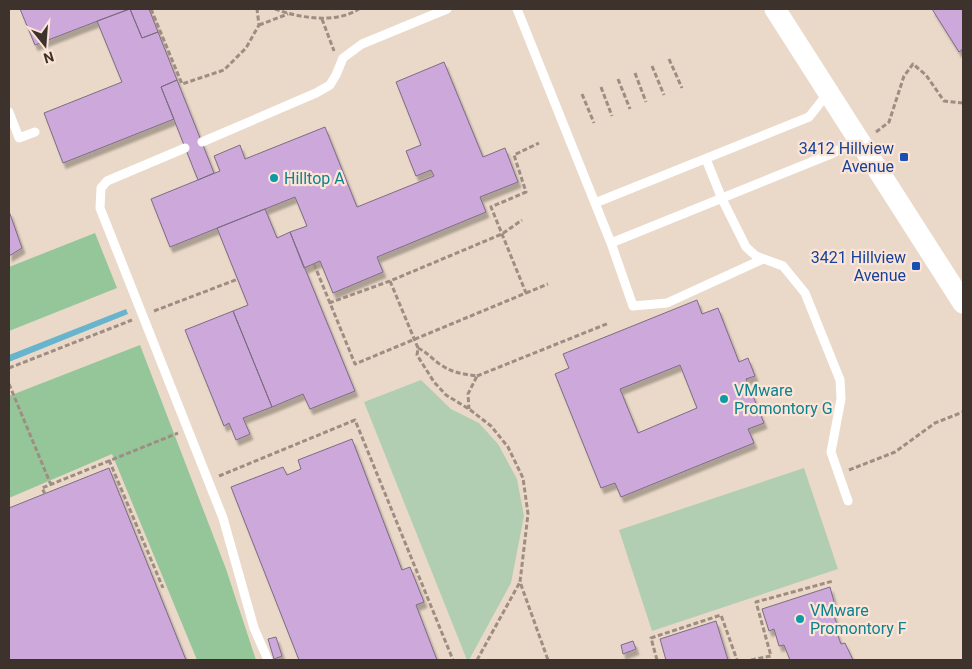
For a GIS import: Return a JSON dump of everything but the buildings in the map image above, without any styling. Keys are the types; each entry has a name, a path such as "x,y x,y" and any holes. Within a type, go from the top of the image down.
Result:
{"street":[{"path":"775,9 963,304"}],"lane":[{"path":"202,142 316,93 330,85 343,58 349,52 362,44 447,9"},
{"path":"517,9 611,243 633,306 668,303 763,259"},
{"path":"594,203 809,116 828,92"},
{"path":"9,112 19,138 35,132"},
{"path":"611,243 860,141"},
{"path":"185,148 107,181 101,188 100,208 223,518 254,628 268,660"},
{"path":"706,159 722,199 746,246 756,256 783,266 805,293 840,380 841,399 831,452 848,501"}],"path":[{"path":"151,9 182,84 224,70 246,48 259,25 257,9"},
{"path":"275,9 288,14 322,19 359,9"},
{"path":"259,25 288,14"},
{"path":"322,19 340,65"},
{"path":"669,59 682,88"},
{"path":"860,141 889,122 904,76 913,64 926,75 944,101 963,103"},
{"path":"652,66 664,95"},
{"path":"635,73 646,102"},
{"path":"618,80 630,109"},
{"path":"601,87 612,116"},
{"path":"582,94 594,123"},
{"path":"526,293 492,207 526,192 514,155 539,143"},
{"path":"329,303 502,234 522,220"},
{"path":"314,264 355,364 548,284"},
{"path":"9,368 238,280"},
{"path":"390,280 418,348 417,355 434,382 446,395 469,409 491,426 508,447 524,478 528,514 520,582 477,660"},
{"path":"418,348 441,365 456,373 477,376 609,323"},
{"path":"469,409 468,394 477,376"},
{"path":"9,384 51,485"},
{"path":"846,471 895,452 935,423 963,412"},
{"path":"209,481 355,420 453,660"},
{"path":"45,494 42,488 188,429"},
{"path":"109,460 163,588"},
{"path":"751,660 771,656 756,602 833,581"},
{"path":"520,582 548,660"},
{"path":"658,660 651,638 722,615 737,660"}],"shaded area":[{"path":"9,9 963,9 963,660 9,660"}],"green space":[{"path":"95,233 117,288 9,331 9,267"},
{"path":"140,345 226,569 256,660 197,660 112,454 9,498 9,396"},
{"path":"421,380 451,409 479,423 498,444 517,479 524,516 511,583 469,660 467,660 364,402"},
{"path":"804,468 838,569 652,631 619,530"}],"water":[{"path":"126,309 128,314 9,362 9,355"}],"place":[{"name":"3412 Hillview Avenue","path":"904,157"},
{"name":"Hilltop A","path":"274,178"},
{"name":"3421 Hillview Avenue","path":"916,266"},
{"name":"VMware Promontory G","path":"724,399"},
{"name":"VMware Promontory F","path":"800,619"}]}
